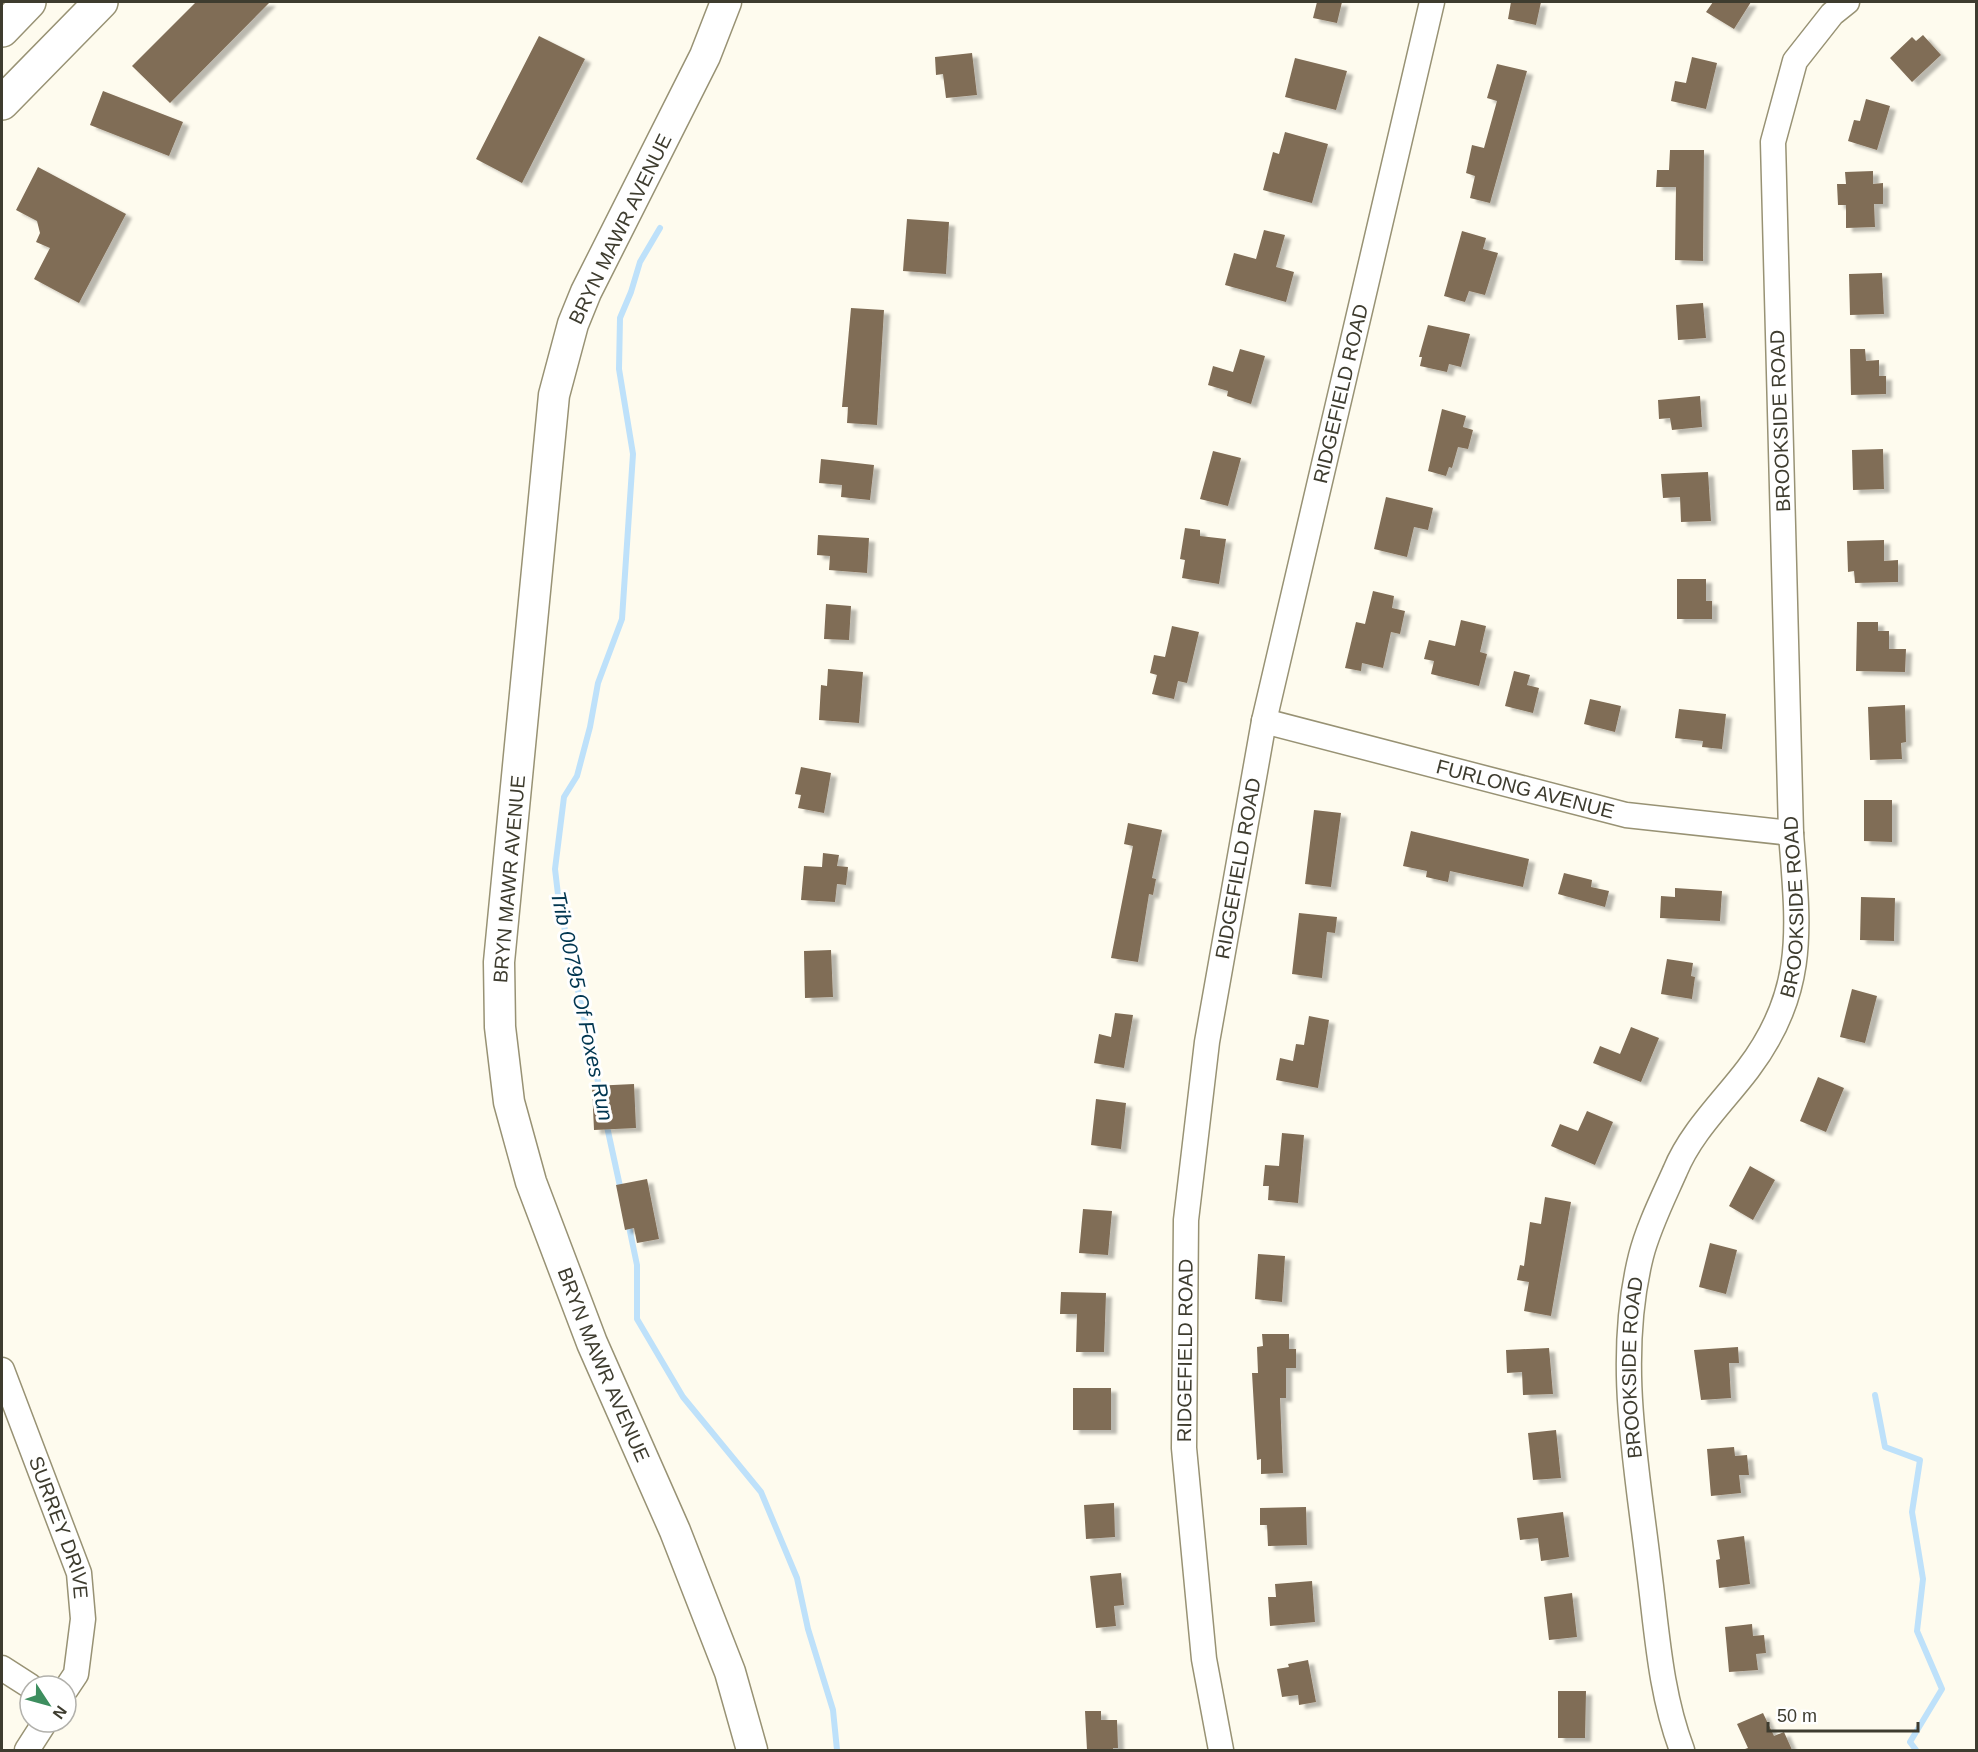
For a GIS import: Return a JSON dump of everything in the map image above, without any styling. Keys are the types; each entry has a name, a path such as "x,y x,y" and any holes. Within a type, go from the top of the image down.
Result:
{"highway":[{"path":"2,30 29,2"},
{"path":"2,103 101,2"}],"main road":[{"name":"BRYN MAWR AVENUE","path":"726,2 705,56 586,292 573,324 554,395 499,962 500,1027 508,1102 531,1182 592,1343 675,1532 726,1662 752,1750"}],"street":[{"name":"RIDGEFIELD ROAD","path":"1221,1750 1204,1659 1184,1448 1186,1220 1207,1042 1264,721 1432,2"},
{"name":"BROOKSIDE ROAD","path":"1683,1750 1659,1667 1628,1405 1631,1311 1641,1255 1676,1168 1696,1133 1749,1068 1775,1030 1785,1008 1793,971 1797,923 1791,833 1773,142 1795,61 1832,14 1847,2"},
{"name":"FURLONG AVENUE","path":"1264,721 1626,814 1791,833"},
{"name":"SURREY DRIVE","path":"2,1370 79,1573 83,1619 76,1674"},
{"path":"2,1668 18,1678"},
{"path":"27,1750 37,1734"}],"building":[{"path":"196,2 270,2 170,103 132,66"},
{"path":"1317,2 1342,2 1337,23 1313,18"},
{"path":"1511,2 1541,2 1536,25 1508,19"},
{"path":"1713,2 1751,2 1734,29 1706,12"},
{"path":"1923,35 1941,55 1912,82 1890,58 1912,37 1916,41"},
{"path":"539,36 585,59 522,183 476,159"},
{"path":"972,53 977,95 946,98 943,74 936,75 935,57"},
{"path":"1692,57 1717,63 1706,109 1671,101 1675,81 1686,83"},
{"path":"1295,58 1347,71 1336,110 1285,97"},
{"path":"1497,64 1527,71 1490,203 1470,198 1475,176 1466,173 1472,145 1484,148 1497,101 1487,98"},
{"path":"103,91 183,122 169,156 90,125"},
{"path":"1866,99 1890,106 1877,150 1848,141 1854,120 1860,121"},
{"path":"1285,132 1328,144 1312,203 1263,190 1273,152 1279,154"},
{"path":"1670,150 1704,150 1703,261 1675,260 1676,187 1656,187 1657,170 1669,170"},
{"path":"38,167 126,214 79,303 34,279 50,248 36,242 40,233 37,221 16,210"},
{"path":"1873,171 1873,184 1883,183 1883,204 1874,204 1875,227 1846,228 1846,205 1838,205 1837,184 1846,184 1845,172"},
{"path":"907,219 949,222 946,274 903,271"},
{"path":"1264,230 1285,235 1276,267 1294,272 1286,302 1225,285 1234,253 1256,259"},
{"path":"1462,231 1486,238 1483,249 1498,253 1485,295 1469,291 1465,302 1444,296"},
{"path":"1882,273 1884,314 1850,315 1849,274"},
{"path":"1703,303 1706,338 1678,340 1676,305"},
{"path":"851,308 884,310 877,425 847,423 848,407 842,407"},
{"path":"1428,325 1470,334 1461,367 1449,364 1447,372 1420,366 1422,357 1419,357"},
{"path":"1240,349 1265,356 1251,404 1227,396 1228,391 1208,385 1213,366 1233,372"},
{"path":"1850,349 1865,349 1866,361 1879,360 1879,376 1886,376 1886,394 1851,395"},
{"path":"1700,396 1702,427 1672,430 1670,418 1659,419 1658,400"},
{"path":"1442,409 1466,416 1463,427 1473,430 1468,449 1458,447 1452,468 1449,467 1446,476 1428,471"},
{"path":"1883,449 1884,489 1853,490 1852,450"},
{"path":"1213,451 1241,458 1228,506 1200,499"},
{"path":"821,459 874,465 870,500 841,497 842,485 819,483"},
{"path":"1708,472 1711,521 1681,522 1680,497 1663,498 1661,474"},
{"path":"1386,497 1433,508 1428,530 1414,527 1407,557 1374,549"},
{"path":"1185,528 1200,530 1200,536 1226,539 1219,584 1182,578 1185,560 1180,559"},
{"path":"818,535 869,538 867,573 829,570 830,556 817,555"},
{"path":"1884,540 1884,561 1898,560 1898,582 1855,583 1854,571 1848,572 1847,541"},
{"path":"1677,579 1706,579 1706,601 1712,601 1712,619 1677,619"},
{"path":"1373,591 1394,596 1392,608 1405,611 1400,634 1391,632 1383,668 1362,663 1361,671 1345,668 1356,622 1365,624"},
{"path":"826,604 851,606 849,640 824,639"},
{"path":"1461,620 1486,626 1480,652 1487,654 1479,686 1431,674 1434,661 1424,659 1429,640 1455,646"},
{"path":"1857,622 1878,622 1878,631 1889,631 1889,649 1906,649 1905,672 1856,671"},
{"path":"1172,626 1199,632 1187,683 1178,681 1174,699 1152,694 1157,675 1150,673 1154,655 1165,657"},
{"path":"828,669 863,672 859,723 819,720 821,685 827,686"},
{"path":"1514,671 1530,675 1527,685 1539,688 1533,713 1505,706"},
{"path":"1590,699 1621,706 1615,732 1584,724"},
{"path":"1905,705 1906,742 1901,743 1902,759 1870,760 1868,707"},
{"path":"1679,709 1726,714 1722,749 1702,747 1703,741 1675,738"},
{"path":"801,767 831,773 824,813 798,808 801,795 795,794"},
{"path":"1864,800 1892,800 1892,842 1864,841"},
{"path":"1314,810 1341,813 1331,887 1305,884"},
{"path":"1128,823 1162,830 1152,878 1156,879 1153,895 1149,894 1138,962 1111,958 1133,846 1124,844"},
{"path":"1411,831 1529,859 1523,887 1450,871 1448,882 1426,877 1427,871 1403,866"},
{"path":"823,853 839,855 837,866 848,867 846,885 837,884 835,902 801,900 804,866 822,867"},
{"path":"1564,873 1592,880 1591,887 1609,891 1605,907 1558,894"},
{"path":"1675,888 1722,891 1720,921 1660,918 1661,896 1675,897"},
{"path":"1861,897 1895,898 1894,941 1860,940"},
{"path":"1299,913 1337,917 1335,933 1327,932 1322,978 1292,974"},
{"path":"831,950 833,997 805,998 804,951"},
{"path":"1667,959 1693,963 1691,976 1695,977 1692,999 1661,994"},
{"path":"1852,989 1877,996 1865,1043 1840,1037"},
{"path":"1115,1013 1133,1015 1124,1068 1094,1063 1099,1034 1111,1037"},
{"path":"1309,1016 1329,1020 1318,1088 1276,1080 1280,1058 1293,1061 1296,1044 1304,1045"},
{"path":"1631,1027 1659,1038 1641,1082 1593,1063 1600,1046 1620,1054"},
{"path":"1818,1077 1844,1088 1826,1132 1800,1121"},
{"path":"634,1084 636,1128 594,1130 592,1086"},
{"path":"1096,1099 1126,1103 1121,1149 1091,1145"},
{"path":"1587,1111 1613,1122 1595,1165 1551,1146 1560,1124 1578,1131"},
{"path":"1282,1133 1304,1135 1298,1203 1268,1200 1269,1186 1263,1186 1265,1165 1279,1166"},
{"path":"1750,1166 1775,1180 1753,1220 1729,1206"},
{"path":"647,1179 659,1239 637,1243 634,1228 625,1230 616,1185"},
{"path":"1545,1197 1571,1202 1551,1316 1524,1311 1529,1282 1517,1280 1520,1265 1524,1266 1530,1222 1541,1224"},
{"path":"1083,1209 1112,1211 1108,1255 1079,1253"},
{"path":"1710,1243 1737,1250 1726,1294 1699,1287"},
{"path":"1258,1254 1285,1256 1282,1302 1255,1299"},
{"path":"1061,1292 1106,1293 1104,1352 1076,1352 1077,1314 1060,1314"},
{"path":"1262,1334 1289,1334 1289,1349 1296,1349 1296,1368 1286,1368 1286,1398 1280,1398 1283,1473 1261,1474 1261,1459 1257,1460 1252,1373 1258,1373 1257,1347 1263,1346"},
{"path":"1738,1347 1739,1363 1729,1363 1731,1398 1701,1400 1694,1350"},
{"path":"1549,1348 1553,1394 1523,1395 1522,1372 1507,1373 1506,1350"},
{"path":"1073,1388 1111,1388 1111,1430 1073,1430"},
{"path":"1556,1430 1561,1478 1533,1480 1528,1433"},
{"path":"1734,1447 1735,1456 1747,1455 1749,1475 1739,1475 1741,1493 1711,1496 1707,1449"},
{"path":"1114,1503 1115,1537 1086,1539 1084,1505"},
{"path":"1306,1507 1307,1545 1268,1546 1267,1525 1260,1525 1260,1508"},
{"path":"1563,1512 1569,1557 1541,1561 1538,1538 1520,1540 1517,1518"},
{"path":"1744,1536 1750,1584 1719,1588 1716,1560 1720,1559 1717,1540"},
{"path":"1121,1573 1124,1605 1114,1606 1116,1626 1096,1628 1090,1576"},
{"path":"1312,1581 1315,1622 1270,1626 1268,1597 1276,1597 1275,1584"},
{"path":"1572,1593 1577,1637 1549,1640 1544,1597"},
{"path":"1752,1624 1753,1636 1764,1635 1766,1653 1756,1654 1758,1670 1729,1672 1725,1627"},
{"path":"1308,1660 1316,1702 1299,1705 1298,1695 1282,1697 1277,1669"},
{"path":"1558,1691 1586,1691 1585,1738 1558,1738"},
{"path":"1085,1711 1101,1711 1101,1720 1117,1720 1118,1748 1087,1750"},
{"path":"1763,1713 1774,1736 1784,1732 1792,1750 1742,1750 1748,1748 1737,1724"}],"waterway":[{"name":"Trib 00795 Of Foxes Run","path":"600,1091 559,903 555,869 564,797 577,776 590,727 598,683 622,619 633,454 619,369 620,318 640,262 660,228"},
{"name":"Trib 00795 Of Foxes Run","path":"606,1122 621,1191"},
{"name":"Trib 00795 Of Foxes Run","path":"628,1222 637,1265 637,1319 683,1397 761,1492 797,1578 808,1629 833,1710 837,1750"},
{"path":"1875,1395 1885,1447 1920,1460 1912,1512 1923,1579 1917,1631 1942,1689 1910,1742 1916,1750"}]}
